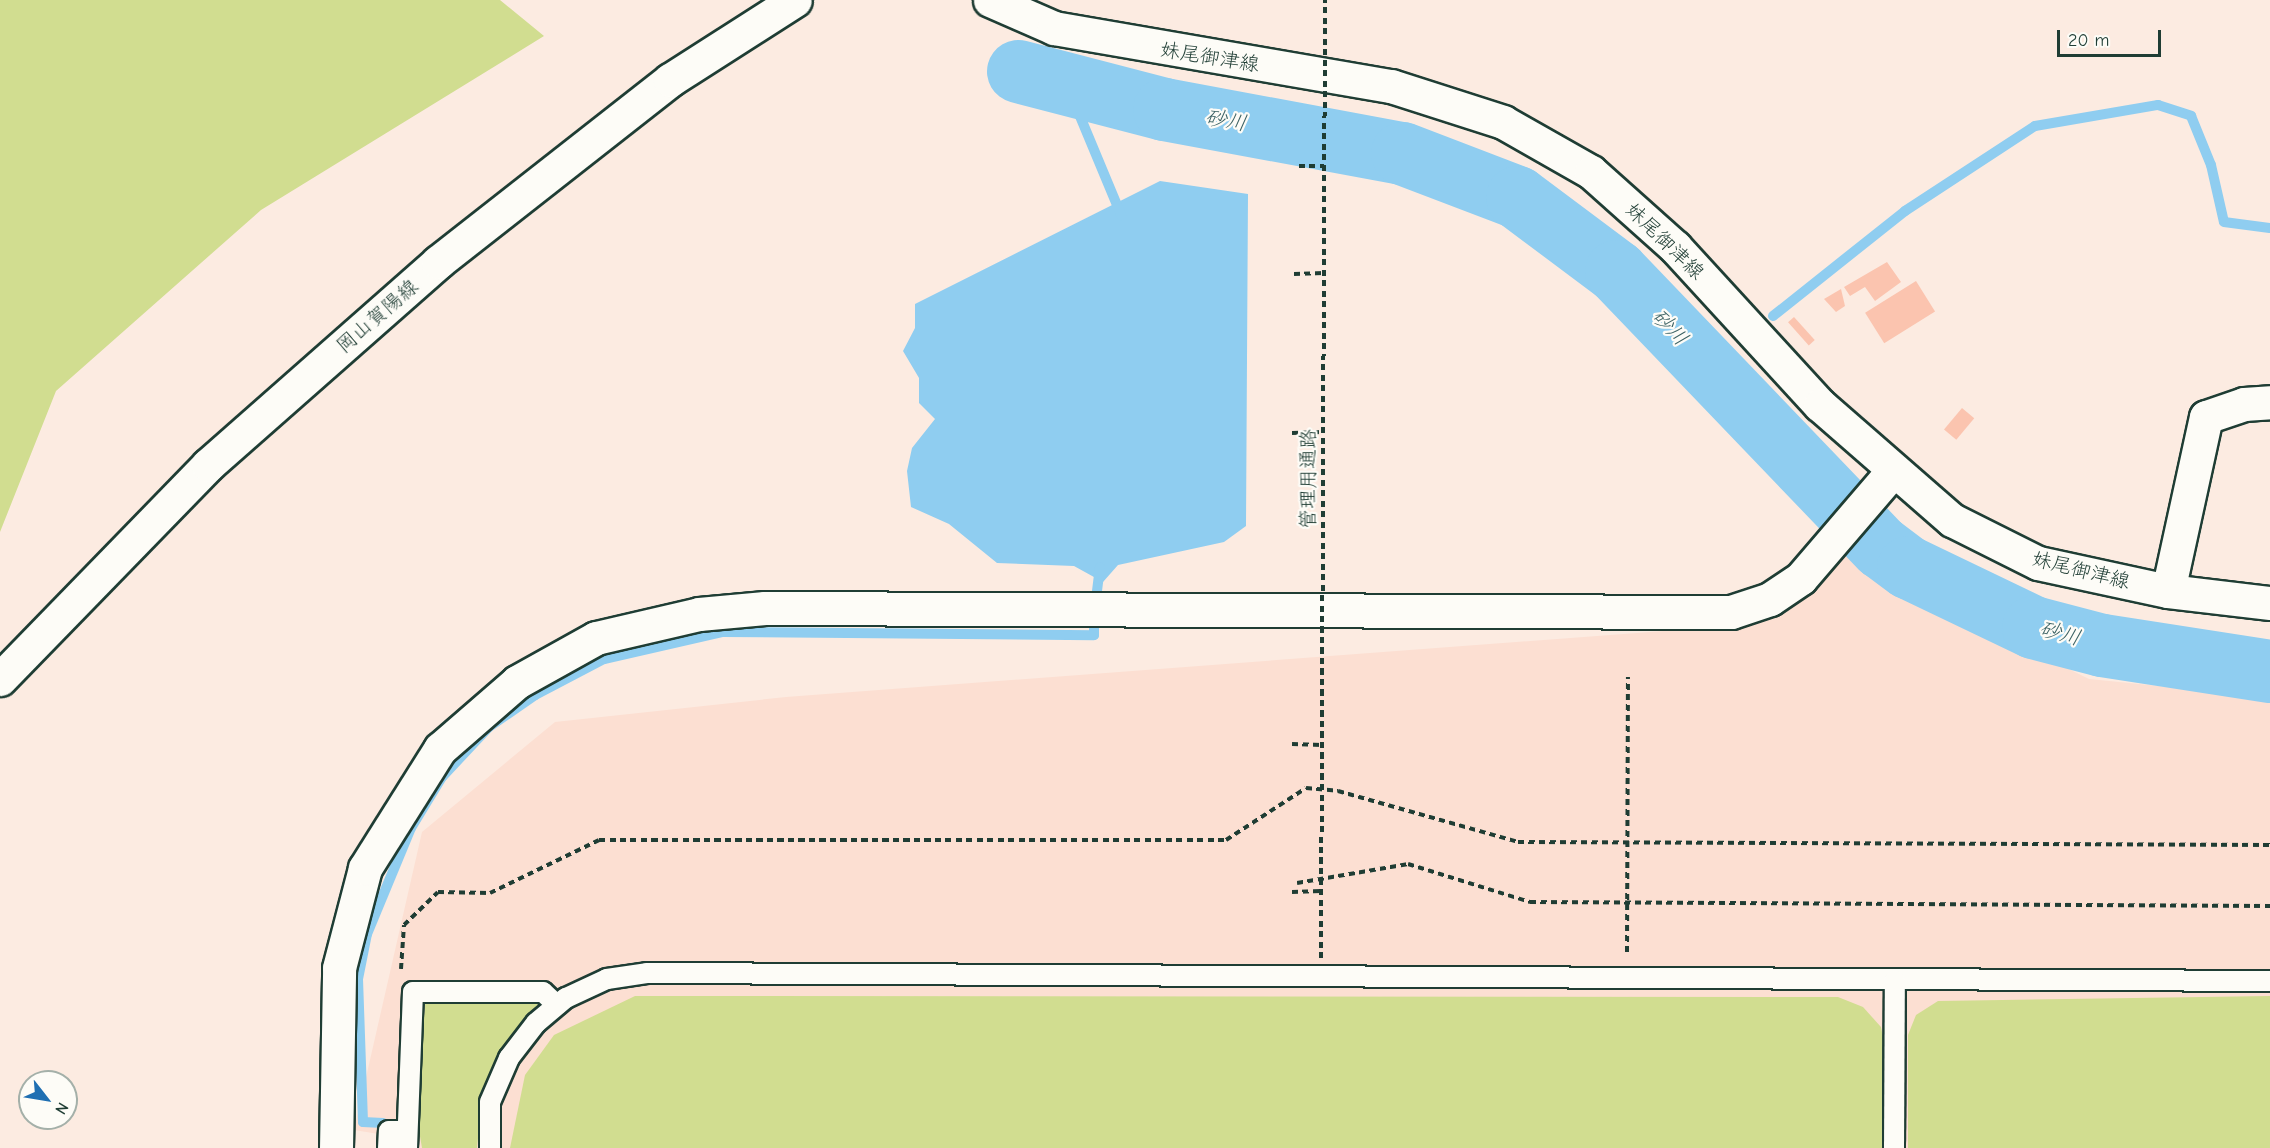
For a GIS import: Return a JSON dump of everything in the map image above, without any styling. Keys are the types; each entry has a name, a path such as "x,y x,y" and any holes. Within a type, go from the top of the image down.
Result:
{"main road":[{"name":"岡山賀陽線","path":"0,680 208,465 438,262 670,80 795,0"},
{"name":"妹尾御津線","path":"990,0 1054,28 1391,86 1503,122 1592,172 1675,247 1820,405 1892,472 1952,520 2038,563 2168,591 2270,603"},
{"path":"2168,591 2206,417 2244,404 2270,402"},
{"path":"336,1148 339,968 365,868 440,749 517,682 596,639 699,614 765,608 1731,612 1770,599 1801,578 1847,529 1892,472"}],"lane":[{"path":"490,1148 490,1102 509,1059 557,1005 607,979 647,973 1895,981 2270,981"},
{"path":"1894,1148 1895,981"},
{"path":"388,1148 389,1131 407,1139 413,992 543,992 557,1005"}],"path":[{"name":"管理用通路","path":"1321,958 1325,0"},
{"path":"1299,166 1324,166"},
{"path":"1294,274 1324,273"},
{"path":"1292,433 1323,432"},
{"path":"1627,979 1628,677"},
{"path":"1292,744 1322,745"},
{"path":"400,982 404,925 438,892 490,893 599,840 1226,840 1306,788 1338,791 1518,842 2270,845"},
{"path":"1297,883 1408,864 1530,902 2270,906"},
{"path":"1292,892 1321,891"}],"shaded area":[{"path":"1856,546 1958,614 2089,679 2270,697 2270,1148 398,1148 397,1137 354,1130 422,832 555,722 786,697 1743,625 1777,614 1806,595"}],"green space":[{"path":"0,0 500,0 544,36 261,210 56,391 0,532"},
{"path":"635,996 1838,997 1863,1007 1881,1027 1887,1056 1885,1148 510,1148 525,1075 554,1035"},
{"path":"2270,996 2270,1148 1908,1148 1908,1035 1916,1015 1938,1001"},
{"path":"425,1002 540,1002 502,1050 483,1090 477,1148 422,1148 417,1119"}],"water":[{"path":"1160,181 1248,194 1246,526 1224,542 1118,565 1103,582 1074,566 997,563 949,524 911,507 907,471 912,448 935,419 919,403 919,378 903,351 915,328 915,304"}],"building":[{"path":"1887,262 1901,282 1875,301 1865,287 1850,296 1844,287"},
{"path":"1916,281 1935,312 1884,343 1865,313"},
{"path":"1841,289 1845,306 1836,312 1824,299"},
{"path":"1794,317 1815,340 1809,345 1788,322"},
{"path":"1962,408 1974,418 1956,440 1944,429"}],"waterway":[{"name":"砂川","path":"1018,71 1164,109 1402,153 1517,197 1616,271 1881,547 1908,567 2033,627 2102,645 2270,671"},
{"path":"1067,85 1121,215"},
{"path":"1773,316 1905,211 2035,126 2158,105 2191,116 2211,165 2224,222 2270,228"},
{"path":"1709,367 1720,359"},
{"path":"1097,591 1100,567"},
{"path":"383,1123 363,1122 358,979 367,934 411,828 442,777 489,727 535,695 604,659 723,632 1094,635 1094,628"}]}
